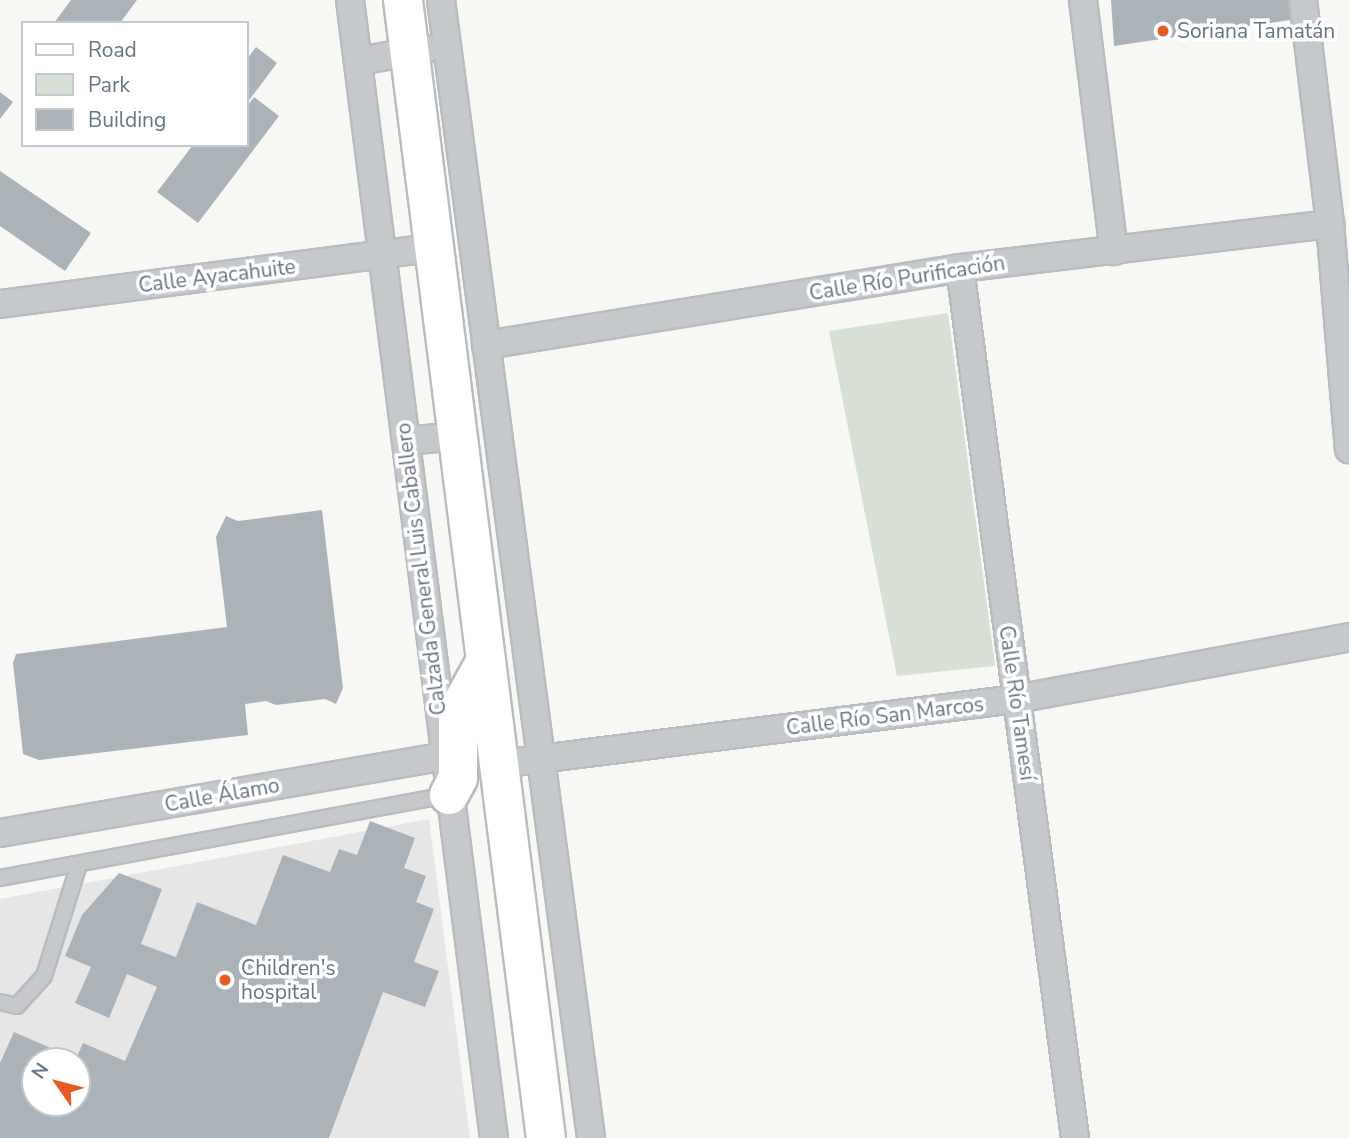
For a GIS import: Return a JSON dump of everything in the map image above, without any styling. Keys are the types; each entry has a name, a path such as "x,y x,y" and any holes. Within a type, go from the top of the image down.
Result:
{"main road":[{"path":"403,0 545,1138"},
{"path":"449,795 458,778 458,711 484,664"}],"street":[{"name":"Calzada General Luis Caballero","path":"350,0 494,1138"},
{"path":"441,0 591,1138"},
{"path":"1083,0 1114,251"},
{"path":"1303,0 1330,224 1349,449"},
{"path":"359,61 447,47"},
{"name":"Calle Río Purificación","path":"486,345 960,268 1330,224"},
{"name":"Calle Ayacahuite","path":"0,304 434,248"},
{"name":"Calle Río Tamesí","path":"960,268 1075,1138"},
{"path":"406,441 457,436"},
{"path":"474,567 515,561"},
{"name":"Calle Río San Marcos","path":"500,764 1016,699 1349,637"},
{"name":"Calle Álamo","path":"0,833 444,756"},
{"path":"525,970 568,962"}],"lane":[{"path":"0,878 449,795"},
{"path":"0,1002 17,1006 44,975 79,864"}],"shaded area":[{"name":"Children's hospital","path":"429,819 470,1138 0,1138 0,899"}],"green space":[{"path":"948,313 995,666 897,676 829,331"}],"building":[{"path":"71,0 137,0 121,21 55,21"},
{"name":"Soriana Tamatán","path":"1111,0 1307,0 1311,17 1114,46"},
{"path":"256,47 277,63 248,102 248,58"},
{"path":"0,92 13,102 0,119"},
{"path":"254,97 279,116 198,223 157,192 191,147 248,147 248,105"},
{"path":"0,171 91,233 65,271 0,226"},
{"path":"322,510 343,688 336,704 325,699 276,705 266,701 245,704 248,735 39,760 23,754 13,663 16,654 227,627 216,537 226,516 238,521"},
{"name":"Children's hospital","path":"370,821 415,838 404,868 426,876 416,902 434,909 414,962 439,971 425,1007 383,992 329,1138 0,1138 0,1063 14,1032 48,1047 21,1047 21,1117 91,1117 91,1047 81,1047 83,1043 125,1061 157,987 127,974 109,1018 75,1003 91,967 65,956 82,915 119,873 162,889 141,944 176,957 197,902 256,925 283,855 330,872 339,849 357,855"}],"place":[{"name":"Soriana Tamatán","path":"1163,31"},
{"name":"Children's hospital","path":"225,980"}]}
